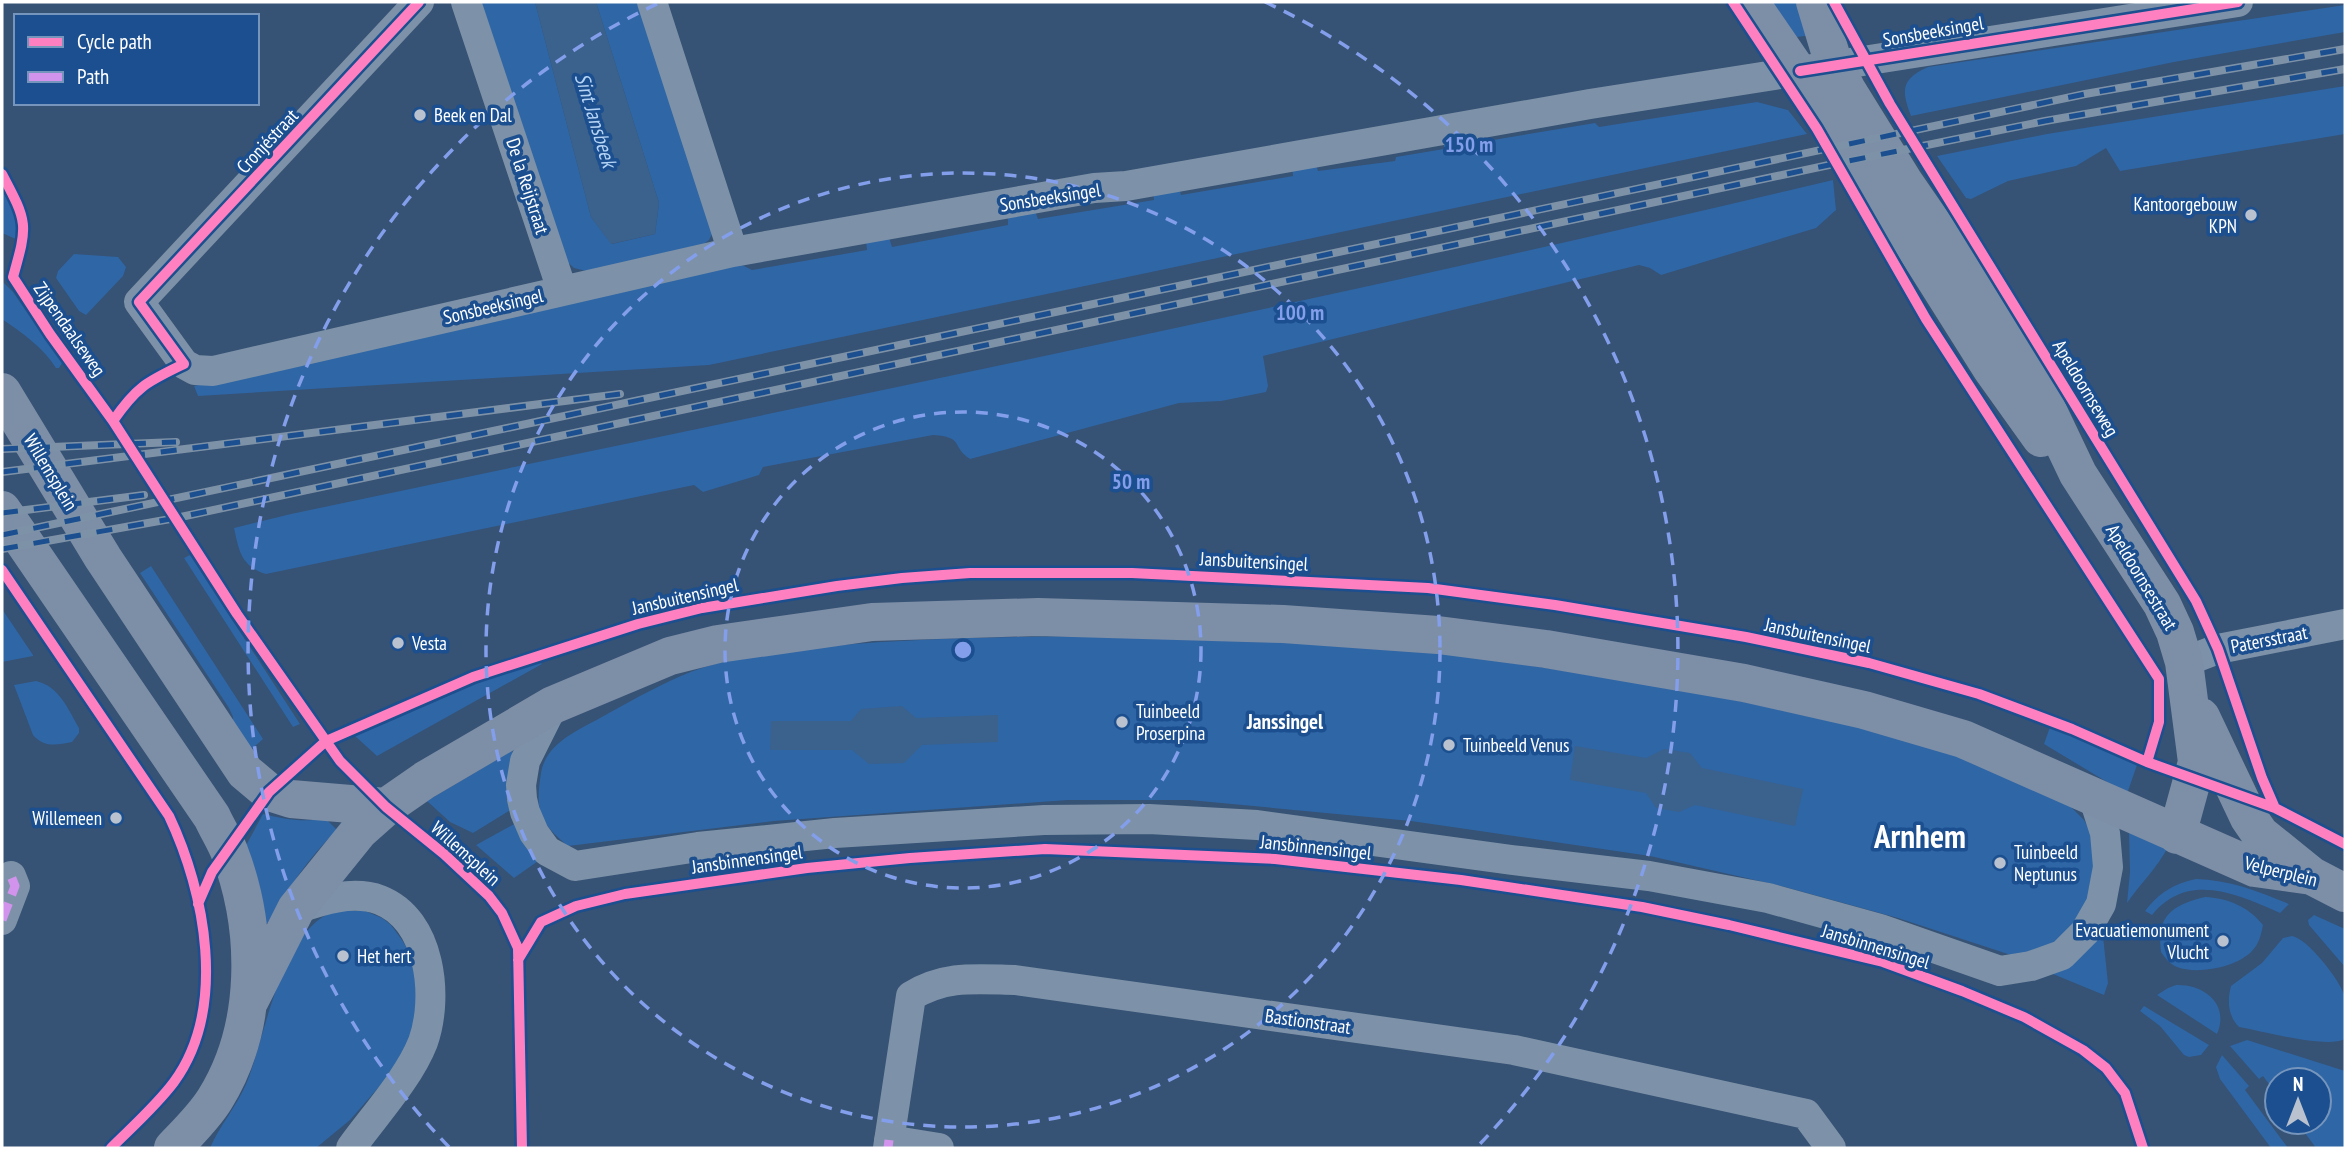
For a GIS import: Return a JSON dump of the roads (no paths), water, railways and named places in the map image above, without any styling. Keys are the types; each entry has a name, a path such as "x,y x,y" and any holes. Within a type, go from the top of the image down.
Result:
{"main road":[{"name":"Apeldoornseweg","path":"1750,2 1817,68 1904,183 2017,346 2078,474"},
{"name":"Apeldoornseweg","path":"1815,2 1817,68"},
{"name":"Willemsplein","path":"2,391 103,558 245,772 270,792 360,814"},
{"name":"Apeldoornsestraat","path":"2078,474 2162,604 2175,632 2185,675 2197,762 2177,835"},
{"path":"2,510 212,817 229,851 241,892 248,933 250,1000 243,1035 231,1070 214,1101 173,1148"},
{"path":"250,1000 296,909 360,814 425,780 553,705 670,656 718,644 872,622 1038,617 1283,624 1438,635 1546,649 1804,695 1963,739 2177,835"},
{"name":"Apeldoornsestraat","path":"2185,675 2249,818 2260,834 2312,876"},
{"name":"Velperplein","path":"2177,835 2256,868 2312,876 2345,893"}],"street":[{"name":"Cronjéstraat","path":"138,302 419,2"},
{"name":"De la Reijstraat","path":"466,2 562,290"},
{"path":"652,2 733,253"},
{"name":"Sonsbeeksingel","path":"138,302 179,360 195,370 213,371 733,253 1094,188 1126,186 1590,104 2238,2"},
{"name":"Patersstraat","path":"2185,675 2217,649 2345,624"},
{"name":"Jansbinnensingel","path":"553,705 525,761 522,799 534,833 548,851 575,866 698,848 835,833 1044,820 1149,819 1267,825 1511,860 1649,876 1755,896 1880,929 2000,971 2031,966 2062,955 2085,932 2101,904 2108,867 2105,833 2094,799"},
{"path":"2,920 15,886 11,876"},
{"path":"296,909 319,901 360,896 394,907 418,940 431,975 429,1018 422,1043 407,1071 351,1148"},
{"name":"Bastionstraat","path":"888,1144 911,996 930,985 961,979 1015,979 1514,1050 1806,1114 1831,1148"},
{"path":"888,1144 939,1148"}],"water":[{"name":"Sint Jansbeek","path":"535,2 596,2 659,203 655,234 611,244 591,217"},
{"path":"902,706 916,718 998,715 998,742 922,745 904,763 869,764 852,750 770,750 771,721 851,721 861,709"},
{"path":"1575,746 1646,758 1664,749 1690,753 1702,768 1803,789 1795,826 1695,805 1679,812 1656,808 1646,793 1570,780"}],"railway":[{"path":"2,535 2085,94 2345,49"},
{"path":"2,549 176,518 1829,165 2045,121 2345,69"},
{"path":"2,472 620,394"},
{"path":"2,449 176,442"},
{"path":"2,513 144,495"}],"place":[{"name":"Beek en Dal","path":"420,115"},
{"name":"Kantoorgebouw KPN","path":"2251,215"},
{"name":"Vesta","path":"398,643"},
{"name":"Tuinbeeld Proserpina","path":"1122,722"},
{"name":"Tuinbeeld Venus","path":"1449,745"},
{"name":"Willemeen","path":"116,818"},
{"name":"Tuinbeeld Neptunus","path":"2000,863"},
{"name":"Evacuatiemonument Vlucht","path":"2223,941"},
{"name":"Het hert","path":"343,956"}],"district":[{"name":"Janssingel","path":"1285,721"},
{"name":"Arnhem","path":"1920,835"}]}
